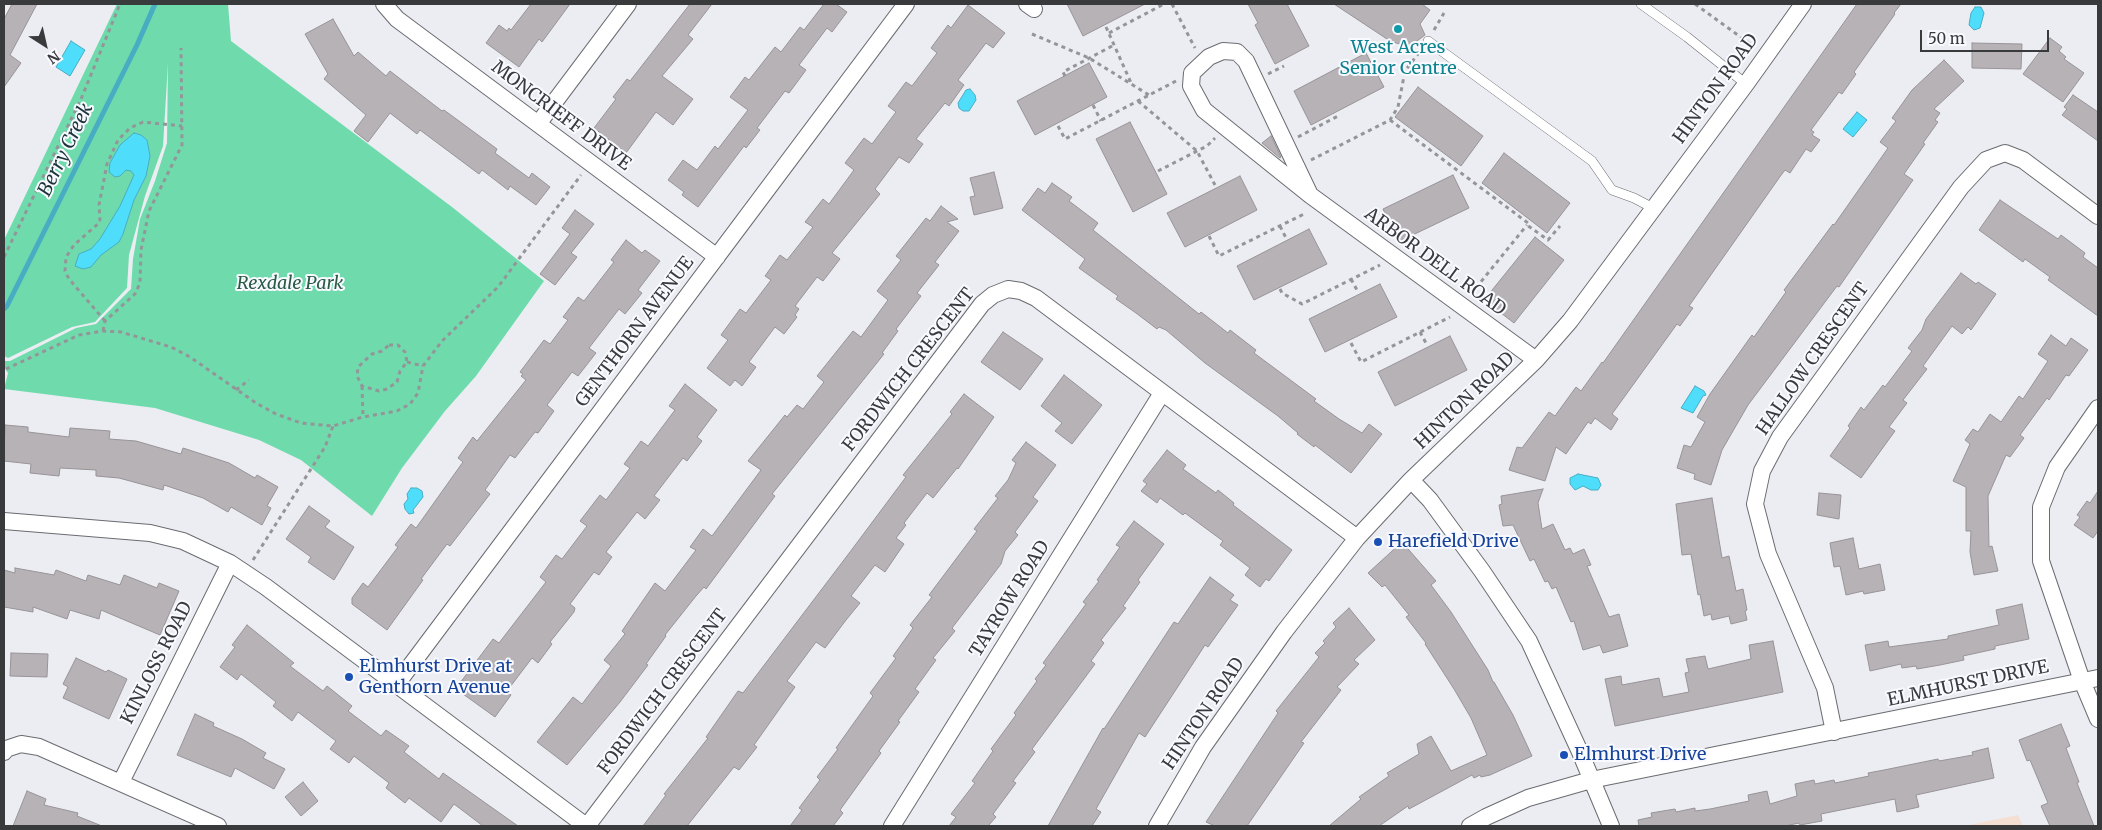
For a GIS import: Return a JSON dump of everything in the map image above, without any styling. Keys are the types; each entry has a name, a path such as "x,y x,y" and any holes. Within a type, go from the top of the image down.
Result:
{"street":[{"name":"MONCRIEFF DRIVE","path":"384,4 397,19 717,257"},
{"path":"538,124 628,4"},
{"name":"GENTHORN AVENUE","path":"396,685 906,4"},
{"name":"HINTON ROAD","path":"1156,826 1203,747 1284,632 1357,538 1412,480 1536,360 1570,321 1803,4"},
{"path":"1197,67 1209,57 1223,51 1236,52 1246,61 1315,198"},
{"name":"ARBOR DELL ROAD","path":"1197,67 1191,86 1204,110 1315,198 1536,360"},
{"name":"HALLOW CRESCENT","path":"1834,732 1825,688 1768,554 1755,504 1762,471 1780,437 1960,187 1986,160 2005,153 2023,160 2098,216"},
{"name":"FORDWICH CRESCENT","path":"586,826 982,304 994,295 1008,289 1021,290 1036,298 1357,538"},
{"name":"TAYROW ROAD","path":"892,826 1162,393"},
{"path":"2098,408 2057,467 2041,507 2041,561 2082,681 2098,720"},
{"path":"1412,480 1430,500 1482,571 1529,641 1580,752 1611,826"},
{"path":"4,521 150,533 183,541 230,563 246,572 586,826"},
{"name":"KINLOSS ROAD","path":"120,782 230,563"},
{"name":"ELMHURST DRIVE","path":"1470,826 1528,798 1591,780 2098,678"},
{"path":"4,752 6,749 22,744 39,747 218,826"}],"lane":[{"path":"1641,4 1687,37 1746,84"},
{"path":"1428,41 1592,161 1612,190 1634,198 1653,208"}],"path":[{"path":"4,257 80,99 120,4"},
{"path":"1109,33 1164,4"},
{"path":"1058,126 1065,139 1150,95 1197,67 1172,4"},
{"path":"1695,4 1766,56"},
{"path":"1298,166 1322,156 1390,120 1398,107 1405,71 1428,41 1444,13"},
{"path":"1106,27 1133,85"},
{"path":"1032,34 1089,58 1150,95"},
{"path":"1065,76 1063,72 1114,45"},
{"path":"103,331 105,321 135,294 140,283 141,250 149,212 162,182 182,145 181,48"},
{"path":"1138,101 1197,150 1216,185"},
{"path":"1093,105 1101,121"},
{"path":"1286,143 1338,116"},
{"path":"1390,120 1548,240 1560,226"},
{"path":"105,321 69,279 65,271 66,257 74,245 100,222 99,205 108,164 118,140 130,128 143,122 182,126"},
{"path":"1158,171 1207,146 1226,127"},
{"path":"6,369 79,335 103,331 121,332 171,347 190,357 236,390 276,414 301,423 333,426 363,417 397,411 410,404 418,393 423,366 442,341 498,286 590,163"},
{"path":"1209,236 1220,256 1313,209 1315,198"},
{"path":"1280,226 1286,238"},
{"path":"1280,289 1282,294 1302,304 1383,264 1390,254"},
{"path":"1351,279 1358,292"},
{"path":"1420,332 1427,345"},
{"path":"362,386 379,391 388,389 397,382 400,371 407,362 405,352 398,345 389,345 382,351 372,354 358,368 357,376 362,386 363,417"},
{"path":"407,362 423,366"},
{"path":"236,390 249,380"},
{"path":"246,572 326,447 333,426"}],"shaded area":[{"path":"2018,815 2023,826 1964,826"}],"green space":[{"name":"Rexdale Park","path":"117,4 228,4 231,41 452,207 544,281 476,376 445,411 402,468 372,516 301,460 259,440 155,408 4,389 8,373 4,367 4,361 10,361 76,328 96,324 131,289 133,259 140,219 167,143 168,63 163,146 145,196 129,255 127,288 95,322 72,327 8,358 4,356 4,240"}],"water":[{"path":"1975,7 1981,7 1984,13 1980,28 1974,30 1969,25 1971,13"},
{"path":"71,41 85,50 70,76 56,67"},
{"path":"970,89 975,95 976,100 969,111 963,111 959,108 958,103 966,90"},
{"path":"1857,112 1867,120 1853,137 1843,129"},
{"path":"134,133 141,135 147,140 150,156 146,176 134,200 123,234 119,242 101,255 91,267 83,269 75,266 79,254 91,249 100,239 120,206 134,175 131,171 126,170 120,176 115,177 109,172 110,163 120,145"},
{"path":"1695,386 1704,391 1706,395 1703,396 1693,413 1681,408"},
{"path":"1578,474 1598,478 1601,485 1598,490 1591,490 1583,486 1575,490 1570,484 1570,478"},
{"path":"411,488 417,488 422,491 423,497 413,510 414,513 409,514 404,504 408,499 407,494"}],"building":[{"path":"12,4 37,4 10,55 21,63 4,87 4,19"},
{"path":"531,4 570,4 542,42 539,39 519,67 486,43 499,25 507,31 509,28 511,30"},
{"path":"690,4 712,4 688,35 693,39 662,76 693,99 673,125 656,112 626,153 594,128 616,99 613,97 627,79 630,81"},
{"path":"824,4 836,4 847,12 832,32 827,28 799,65 806,70 789,93 785,91 757,128 760,130 746,148 744,146 698,207 682,195 684,192 668,180 683,160 697,170 715,146 718,149 748,110 730,97 745,77 749,80 775,47 781,52 800,27 804,30"},
{"path":"1067,4 1145,4 1083,36"},
{"path":"1248,4 1287,4 1309,46 1275,64 1255,25 1258,23"},
{"name":"West Acres Senior Centre","path":"1334,4 1422,4 1430,10 1420,24 1425,35 1409,47 1390,41"},
{"path":"1857,4 1901,4 1854,72 1856,74 1842,94 1839,92 1811,130 1814,132 1812,135 1820,140 1811,152 1806,149 1790,173 1785,170 1779,178 1689,306 1693,308 1680,326 1677,324 1612,414 1618,419 1611,430 1595,418 1591,424 1588,422 1566,454 1556,447 1545,481 1509,470 1517,447 1522,448 1549,412 1555,416 1576,387 1581,391 1603,363"},
{"path":"968,5 1005,33 993,48 986,43 958,80 964,85 949,106 945,103 916,139 923,144 909,163 899,157 875,189 880,194 832,253 840,259 823,281 817,277 795,306 799,309 795,315 797,317 784,334 775,327 749,362 756,367 742,386 735,380 730,386 707,368 728,340 721,335 740,309 746,313 771,280 765,276 780,255 787,260 813,227 805,222 823,199 829,204 854,170 845,163 864,138 872,144 896,112 888,106 906,82 912,86 937,53 931,48 948,25 951,28"},
{"path":"333,19 354,56 358,52 386,76 390,71 442,111 444,110 497,149 495,153 529,178 532,173 550,187 536,205 510,186 508,190 482,170 479,174 420,130 417,134 390,113 368,142 354,131 366,115 324,79 328,74 305,34"},
{"path":"2050,38 2062,47 2059,51 2066,57 2064,59 2084,73 2063,102 2023,74"},
{"path":"1972,43 2022,44 2021,69 1972,68"},
{"path":"1366,53 1384,87 1311,125 1294,91"},
{"path":"1944,60 1964,81 1934,109 1940,113 1935,120 1938,122 1904,174 1913,180 1839,287 1837,286 1748,405 1722,450 1711,485 1694,479 1695,474 1677,468 1684,445 1691,447 1705,422 1697,417 1710,394 1752,335 1754,337 1786,292 1784,290 1834,225 1888,148 1880,142 1896,121 1892,118 1912,90"},
{"path":"1089,63 1107,97 1035,135 1017,101"},
{"path":"1418,87 1483,136 1461,166 1395,117"},
{"path":"2073,95 2098,112 2098,141 2062,115 2067,109 2064,107"},
{"path":"1130,122 1167,194 1133,212 1096,139"},
{"path":"1271,136 1281,157 1280,158 1262,143"},
{"path":"1504,153 1570,203 1547,233 1482,183"},
{"path":"994,172 1003,208 974,215 970,197 975,196 970,178"},
{"path":"1453,175 1469,208 1398,242 1383,209"},
{"path":"1240,176 1257,210 1185,247 1167,213"},
{"path":"1052,183 1072,197 1069,201 1098,223 1093,230 1199,314 1201,312 1228,333 1230,330 1256,350 1254,353 1316,399 1314,401 1339,419 1362,433 1369,424 1382,434 1351,473 1315,445 1314,447 1297,434 1278,416 1205,363 1166,330 1159,327 1157,329 1116,299 1118,296 1079,268 1085,259 1022,210 1038,188 1045,193"},
{"path":"2000,200 2058,239 2061,235 2085,253 2083,257 2098,268 2098,316 2048,280 2050,277 2025,259 2023,262 1979,230"},
{"path":"941,206 958,219 947,222 959,231 935,262 939,265 917,293 921,296 896,329 898,331 882,353 884,354 772,494 775,496 706,589 704,587 665,635 646,664 648,665 620,702 567,765 537,742 573,697 582,704 611,666 604,660 625,634 622,631 655,583 665,591 696,550 690,547 703,529 712,536 761,470 748,461 785,415 787,417 797,405 803,409 824,382 817,376 853,331 861,337 888,300 877,291 901,260 896,256 926,218 930,221"},
{"path":"575,210 594,224 571,253 577,257 555,285 540,274 570,234 562,228"},
{"path":"1309,229 1327,264 1254,300 1237,266"},
{"path":"1535,237 1564,260 1514,323 1484,300"},
{"path":"626,240 642,253 645,250 660,261 638,290 642,293 625,314 619,309 589,348 596,353 578,376 572,372 547,405 554,411 538,433 535,432 515,458 510,455 485,490 490,494 450,546 447,544 387,630 352,604 352,598 363,583 368,587 398,547 395,545 411,524 416,528 463,462 458,458 473,437 477,441 526,380 521,376 523,374 520,372 544,340 550,344 568,320 563,317 578,297 584,301 614,262 611,260"},
{"path":"1961,273 1976,284 1978,282 1996,294 1971,330 1968,327 1962,334 1952,326 1923,366 1927,369 1903,400 1907,403 1889,427 1895,431 1861,478 1830,456 1850,428 1848,426 1861,407 1864,410 1883,385 1885,387 1912,351 1908,348 1922,330 1926,319"},
{"path":"1380,284 1397,317 1325,352 1309,319"},
{"path":"1003,332 1043,359 1020,390 981,362"},
{"path":"2051,335 2066,346 2071,338 2088,350 2069,376 2066,375 2049,400 2047,398 2020,435 2024,438 2010,457 2006,455 1988,496 1989,547 1992,546 1998,571 1974,575 1970,552 1971,531 1966,531 1966,487 1953,481 1970,444 1965,440 1973,429 1978,432 1990,414 2001,422 2019,396 2023,399 2048,361 2038,354"},
{"path":"1450,336 1467,370 1395,406 1378,372"},
{"path":"1064,375 1102,405 1072,444 1055,431 1062,423 1041,406"},
{"path":"685,384 717,410 697,437 702,441 687,461 683,458 654,496 660,500 645,519 637,512 606,552 612,557 599,575 594,572 570,604 575,608 574,612 550,642 552,644 538,663 532,658 507,691 511,695 495,717 463,694 467,688 460,683 493,639 499,643 546,582 540,577 556,555 562,559 587,526 580,521 600,495 606,500 630,468 624,464 641,441 648,446 675,410 669,406"},
{"path":"964,394 994,417 958,469 933,498 927,493 904,523 906,525 896,538 904,544 885,572 875,565 851,596 860,603 825,648 816,642 787,681 795,687 754,745 757,747 739,770 734,767 687,826 643,826 666,795 664,794 708,738 706,737 738,691 743,693 906,477 903,475 952,414 950,412"},
{"path":"5,425 28,427 28,432 69,437 70,428 110,431 109,439 136,441 181,454 183,448 229,463 255,478 257,475 278,487 267,506 271,508 262,525 231,507 228,512 203,498 164,485 163,490 119,478 96,476 96,470 60,468 59,476 30,473 31,464 4,461"},
{"path":"1026,442 1056,465 1033,497 1038,501 1015,532 1018,535 1005,551 1001,564 952,628 955,631 933,658 936,660 915,689 919,692 879,751 881,753 840,810 843,813 833,826 790,826 802,810 799,808 820,780 817,777 873,696 870,693 896,658 893,656 913,628 910,625 932,597 929,595 977,531 974,529 998,498 995,496 1008,480 1016,463 1012,460"},
{"path":"1167,450 1186,465 1183,469 1216,493 1218,490 1234,503 1233,505 1292,550 1269,581 1266,579 1260,587 1245,575 1250,568 1220,545 1223,541 1185,513 1183,515 1160,498 1157,503 1141,491 1147,484 1143,481"},
{"path":"1543,489 1538,503 1542,529 1553,524 1565,550 1570,548 1573,554 1584,549 1591,565 1587,566 1609,617 1619,614 1628,646 1603,653 1600,645 1583,650 1574,621 1571,622 1556,587 1552,589 1548,581 1545,582 1534,559 1530,561 1513,525 1503,526 1499,505 1502,504 1501,496"},
{"path":"2098,491 2098,531 2093,538 2074,525 2080,517 2077,515 2087,501 2090,503"},
{"path":"1819,493 1841,495 1839,519 1817,515"},
{"path":"1712,498 1722,558 1729,556 1736,591 1743,589 1747,610 1745,611 1747,620 1731,624 1729,616 1712,620 1711,614 1704,616 1700,594 1698,595 1691,554 1682,555 1676,504"},
{"path":"309,506 330,521 325,527 354,547 334,580 308,562 311,557 286,539"},
{"path":"1134,521 1164,544 1138,580 1140,582 1123,606 1126,608 1101,640 1104,643 1091,661 1095,664 1032,749 1035,752 1013,781 1016,783 993,814 996,817 988,826 949,826 956,817 951,814 975,783 972,781 993,751 991,749 1016,715 1014,713 1037,681 1035,679 1046,665 1043,663 1086,604 1083,602 1099,581 1097,580 1120,547 1116,545"},
{"path":"1853,538 1859,569 1880,564 1885,590 1864,594 1863,591 1846,595 1840,566 1834,567 1830,543"},
{"path":"1402,542 1436,581 1431,585 1451,612 1488,670 1513,715 1532,756 1490,775 1481,777 1480,775 1474,778 1472,775 1409,809 1408,806 1379,826 1329,826 1361,799 1359,797 1389,776 1387,773 1419,754 1417,744 1431,736 1451,771 1487,755 1471,718 1426,643 1406,617 1409,615 1385,585 1382,587 1368,573"},
{"path":"15,568 54,575 56,570 86,581 88,575 120,585 124,575 157,588 159,583 179,591 160,635 101,610 99,619 70,610 67,619 33,607 33,612 4,607 4,570 15,573"},
{"path":"1210,577 1234,595 1230,600 1238,605 1208,647 1205,645 1145,737 1139,733 1096,809 1101,812 1092,826 1048,826 1103,728 1174,622 1178,624"},
{"path":"2022,604 2029,639 1995,646 1995,649 1963,656 1964,660 1940,665 1917,669 1916,666 1902,668 1901,664 1870,671 1865,645 1888,641 1889,647 1948,639 1948,636 1999,625 1996,610"},
{"path":"1349,608 1375,640 1354,660 1359,664 1337,687 1341,690 1301,742 1304,743 1247,826 1215,826 1206,822 1278,713 1276,711 1319,657 1315,653 1336,627 1333,623"},
{"path":"247,625 294,663 290,666 323,691 327,686 352,706 348,711 381,736 386,730 409,746 404,752 439,779 443,773 518,826 483,826 454,804 441,822 409,798 405,803 386,788 389,783 354,756 349,763 330,749 336,741 298,712 292,721 273,706 276,702 241,674 237,680 220,667 235,647 232,645"},
{"path":"1773,641 1783,692 1615,726 1605,679 1621,676 1622,685 1659,678 1663,697 1689,692 1685,673 1689,672 1686,659 1705,656 1708,669 1751,659 1749,645"},
{"path":"11,653 48,654 47,677 10,676"},
{"path":"76,658 106,672 108,670 127,679 109,719 63,698 68,687 63,684"},
{"path":"195,714 214,723 213,726 242,739 266,753 263,758 285,769 274,789 235,768 231,777 177,755"},
{"path":"2061,724 2070,746 2066,748 2079,782 2077,783 2094,826 2050,826 2041,806 2048,803 2030,760 2027,761 2019,740"},
{"path":"1988,748 1994,778 1916,795 1919,807 1897,812 1895,799 1821,814 1822,821 1800,825 1799,823 1785,826 1639,826 1638,820 1652,817 1651,813 1675,809 1676,812 1695,808 1695,811 1710,809 1749,801 1748,795 1767,791 1770,804 1797,796 1795,784 1814,780 1815,784 1834,780 1835,783 1869,776 1868,773 1938,759 1939,761 1973,755 1972,752"},
{"path":"303,782 318,801 301,816 285,797"},
{"path":"27,791 46,799 44,805 78,813 77,816 102,826 13,826"}],"waterway":[{"name":"Berry Creek","path":"4,309 137,45 155,4"}],"place":[{"name":"West Acres Senior Centre","path":"1398,29"},
{"name":"Harefield Drive","path":"1378,542"},
{"name":"Elmhurst Drive at Genthorn Avenue","path":"349,677"},
{"name":"Elmhurst Drive","path":"1564,755"}]}
